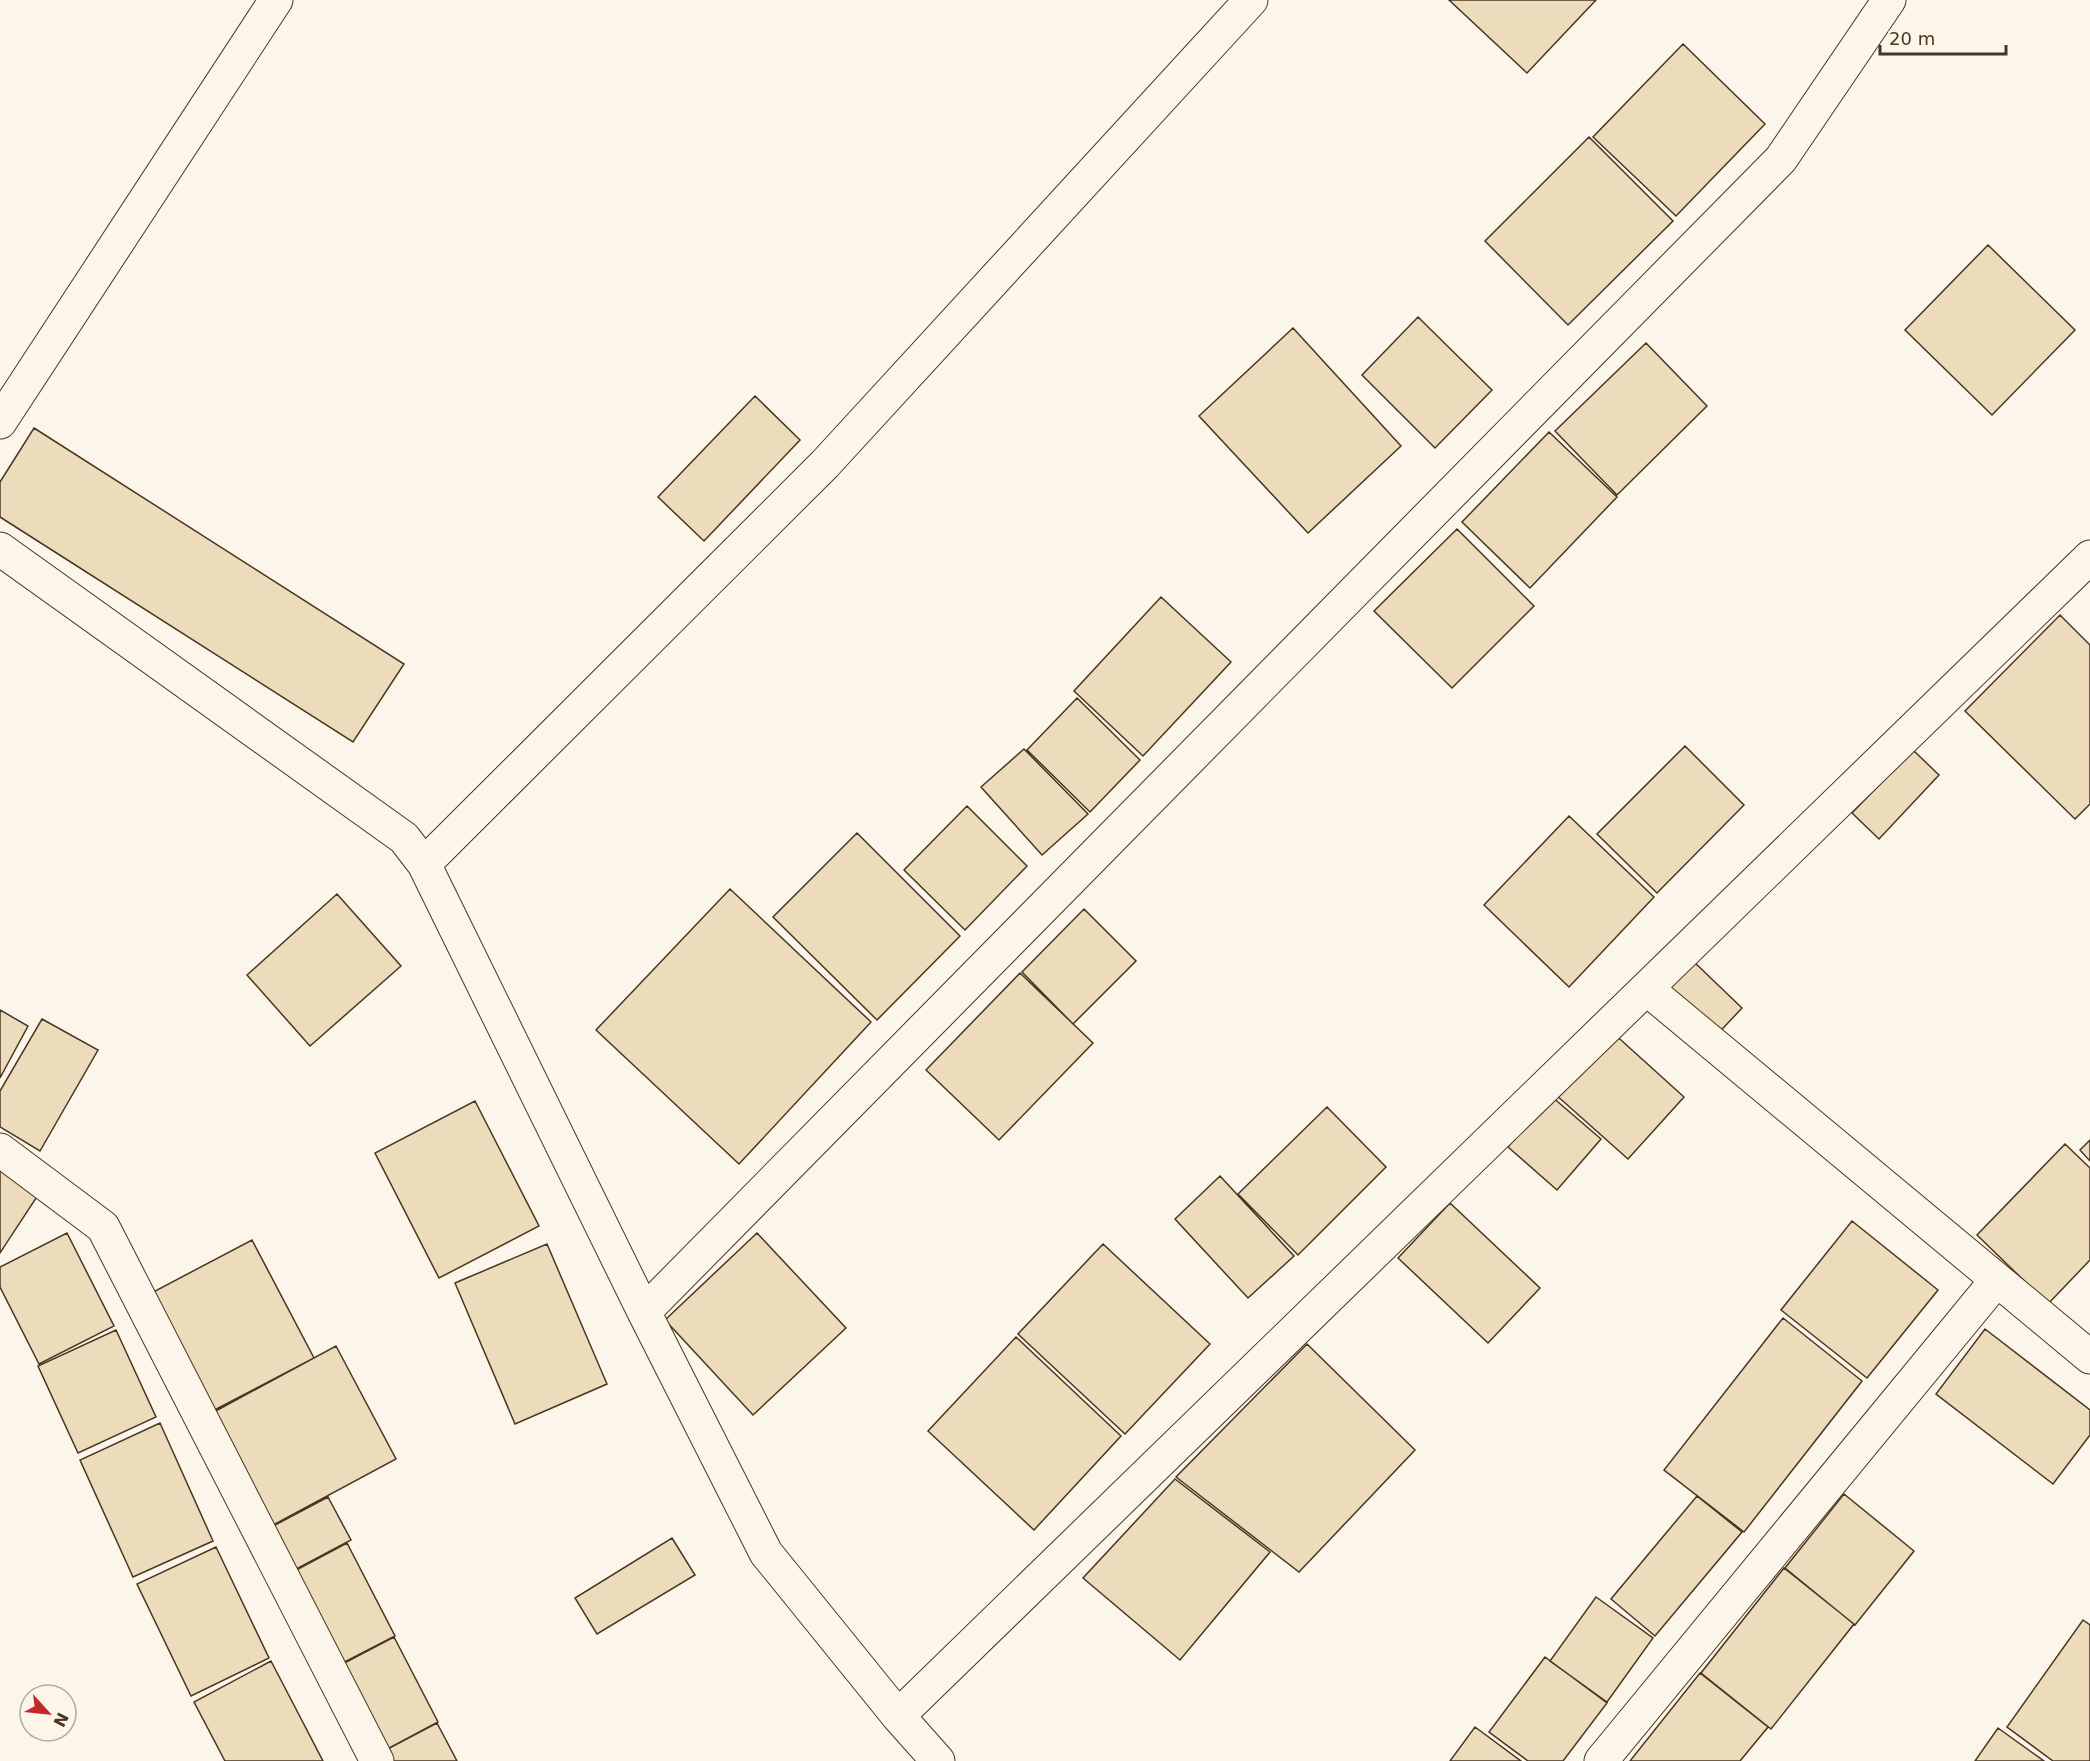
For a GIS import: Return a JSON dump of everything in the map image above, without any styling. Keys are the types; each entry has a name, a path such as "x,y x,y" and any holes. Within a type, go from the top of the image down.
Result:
{"street":[{"path":"0,422 276,0"},
{"path":"424,864 825,464 1251,0"},
{"path":"644,1311 1781,159 1889,0"},
{"path":"0,549 404,838 424,864 766,1553 898,1716 938,1761"},
{"path":"898,1716 2090,557"},
{"path":"1647,988 1996,1281 2086,1348"},
{"path":"0,1150 103,1227 377,1761"},
{"path":"1601,1761 1996,1281"}],"building":[{"path":"1449,0 1596,0 1527,73"},
{"path":"1683,44 1765,124 1676,216 1593,137"},
{"path":"1589,137 1673,221 1568,325 1485,241"},
{"path":"1988,245 2075,330 1992,415 1905,330"},
{"path":"1418,317 1492,390 1435,448 1362,375"},
{"path":"1293,328 1401,446 1308,533 1199,416"},
{"path":"1646,343 1707,406 1617,495 1555,431"},
{"path":"755,396 800,440 704,541 658,497"},
{"path":"34,428 404,664 353,742 0,517 0,482"},
{"path":"1549,432 1617,497 1530,588 1462,522"},
{"path":"1457,529 1534,606 1452,688 1374,611"},
{"path":"1161,597 1231,662 1143,756 1074,691"},
{"path":"2060,615 2090,645 2090,804 2075,819 1965,711"},
{"path":"1077,698 1140,760 1090,812 1027,750"},
{"path":"1685,746 1744,805 1657,893 1597,834"},
{"path":"1024,749 1088,814 1042,855 981,787"},
{"path":"1913,750 1939,775 1879,839 1852,813"},
{"path":"967,806 1027,866 965,930 904,870"},
{"path":"1569,816 1654,897 1569,987 1484,905"},
{"path":"857,833 960,936 877,1020 773,917"},
{"path":"730,889 871,1022 739,1164 596,1030"},
{"path":"337,894 401,966 310,1046 247,975"},
{"path":"1084,909 1136,961 1073,1024 1022,972"},
{"path":"1692,960 1742,1008 1711,1041 1661,992"},
{"path":"1020,973 1093,1043 999,1140 926,1070"},
{"path":"0,1010 28,1026 0,1078"},
{"path":"42,1019 98,1050 40,1151 0,1127 0,1091"},
{"path":"1611,1031 1684,1097 1628,1159 1555,1094"},
{"path":"1551,1096 1601,1139 1557,1190 1508,1147"},
{"path":"475,1101 539,1226 439,1278 375,1153"},
{"path":"1327,1107 1386,1167 1298,1255 1238,1194"},
{"path":"2090,1140 2090,1161 2080,1150"},
{"path":"2065,1144 2090,1168 2090,1260 2048,1304 1977,1235"},
{"path":"0,1161 42,1189 0,1253"},
{"path":"1220,1176 1294,1256 1248,1298 1175,1219"},
{"path":"1450,1203 1540,1288 1488,1343 1398,1258"},
{"path":"1852,1221 1938,1290 1867,1378 1781,1310"},
{"path":"67,1233 114,1326 39,1364 0,1287 0,1267"},
{"path":"757,1233 846,1328 753,1415 665,1320"},
{"path":"252,1240 314,1358 201,1417 140,1299"},
{"path":"547,1244 607,1384 515,1424 455,1283"},
{"path":"1103,1244 1210,1344 1125,1434 1018,1334"},
{"path":"1783,1318 1862,1381 1744,1532 1664,1470"},
{"path":"1985,1329 2090,1410 2090,1435 2053,1484 1936,1394"},
{"path":"116,1330 156,1417 78,1453 38,1366"},
{"path":"1016,1337 1121,1436 1034,1530 928,1431"},
{"path":"1307,1344 1415,1450 1299,1572 1176,1477"},
{"path":"336,1346 396,1459 262,1531 201,1419"},
{"path":"160,1423 213,1541 133,1577 80,1460"},
{"path":"1175,1479 1270,1552 1180,1660 1083,1578"},
{"path":"1844,1494 1914,1551 1855,1625 1785,1568"},
{"path":"1697,1496 1742,1532 1655,1636 1611,1599"},
{"path":"328,1497 351,1540 285,1575 262,1532"},
{"path":"672,1538 695,1575 597,1634 575,1598"},
{"path":"347,1543 395,1636 333,1668 285,1576"},
{"path":"216,1547 269,1658 191,1696 137,1584"},
{"path":"1784,1568 1854,1624 1771,1729 1701,1673"},
{"path":"1596,1597 1653,1638 1607,1702 1550,1661"},
{"path":"2083,1620 2090,1625 2090,1761 2053,1761 2007,1727"},
{"path":"394,1637 438,1722 378,1754 333,1669"},
{"path":"1545,1657 1607,1703 1563,1761 1528,1761 1489,1732"},
{"path":"271,1661 323,1761 225,1761 194,1702"},
{"path":"1700,1673 1768,1727 1740,1761 1630,1761"},
{"path":"437,1723 457,1761 381,1761 378,1754"},
{"path":"1475,1727 1521,1761 1450,1761"},
{"path":"1998,1728 2044,1761 1975,1761"}]}
